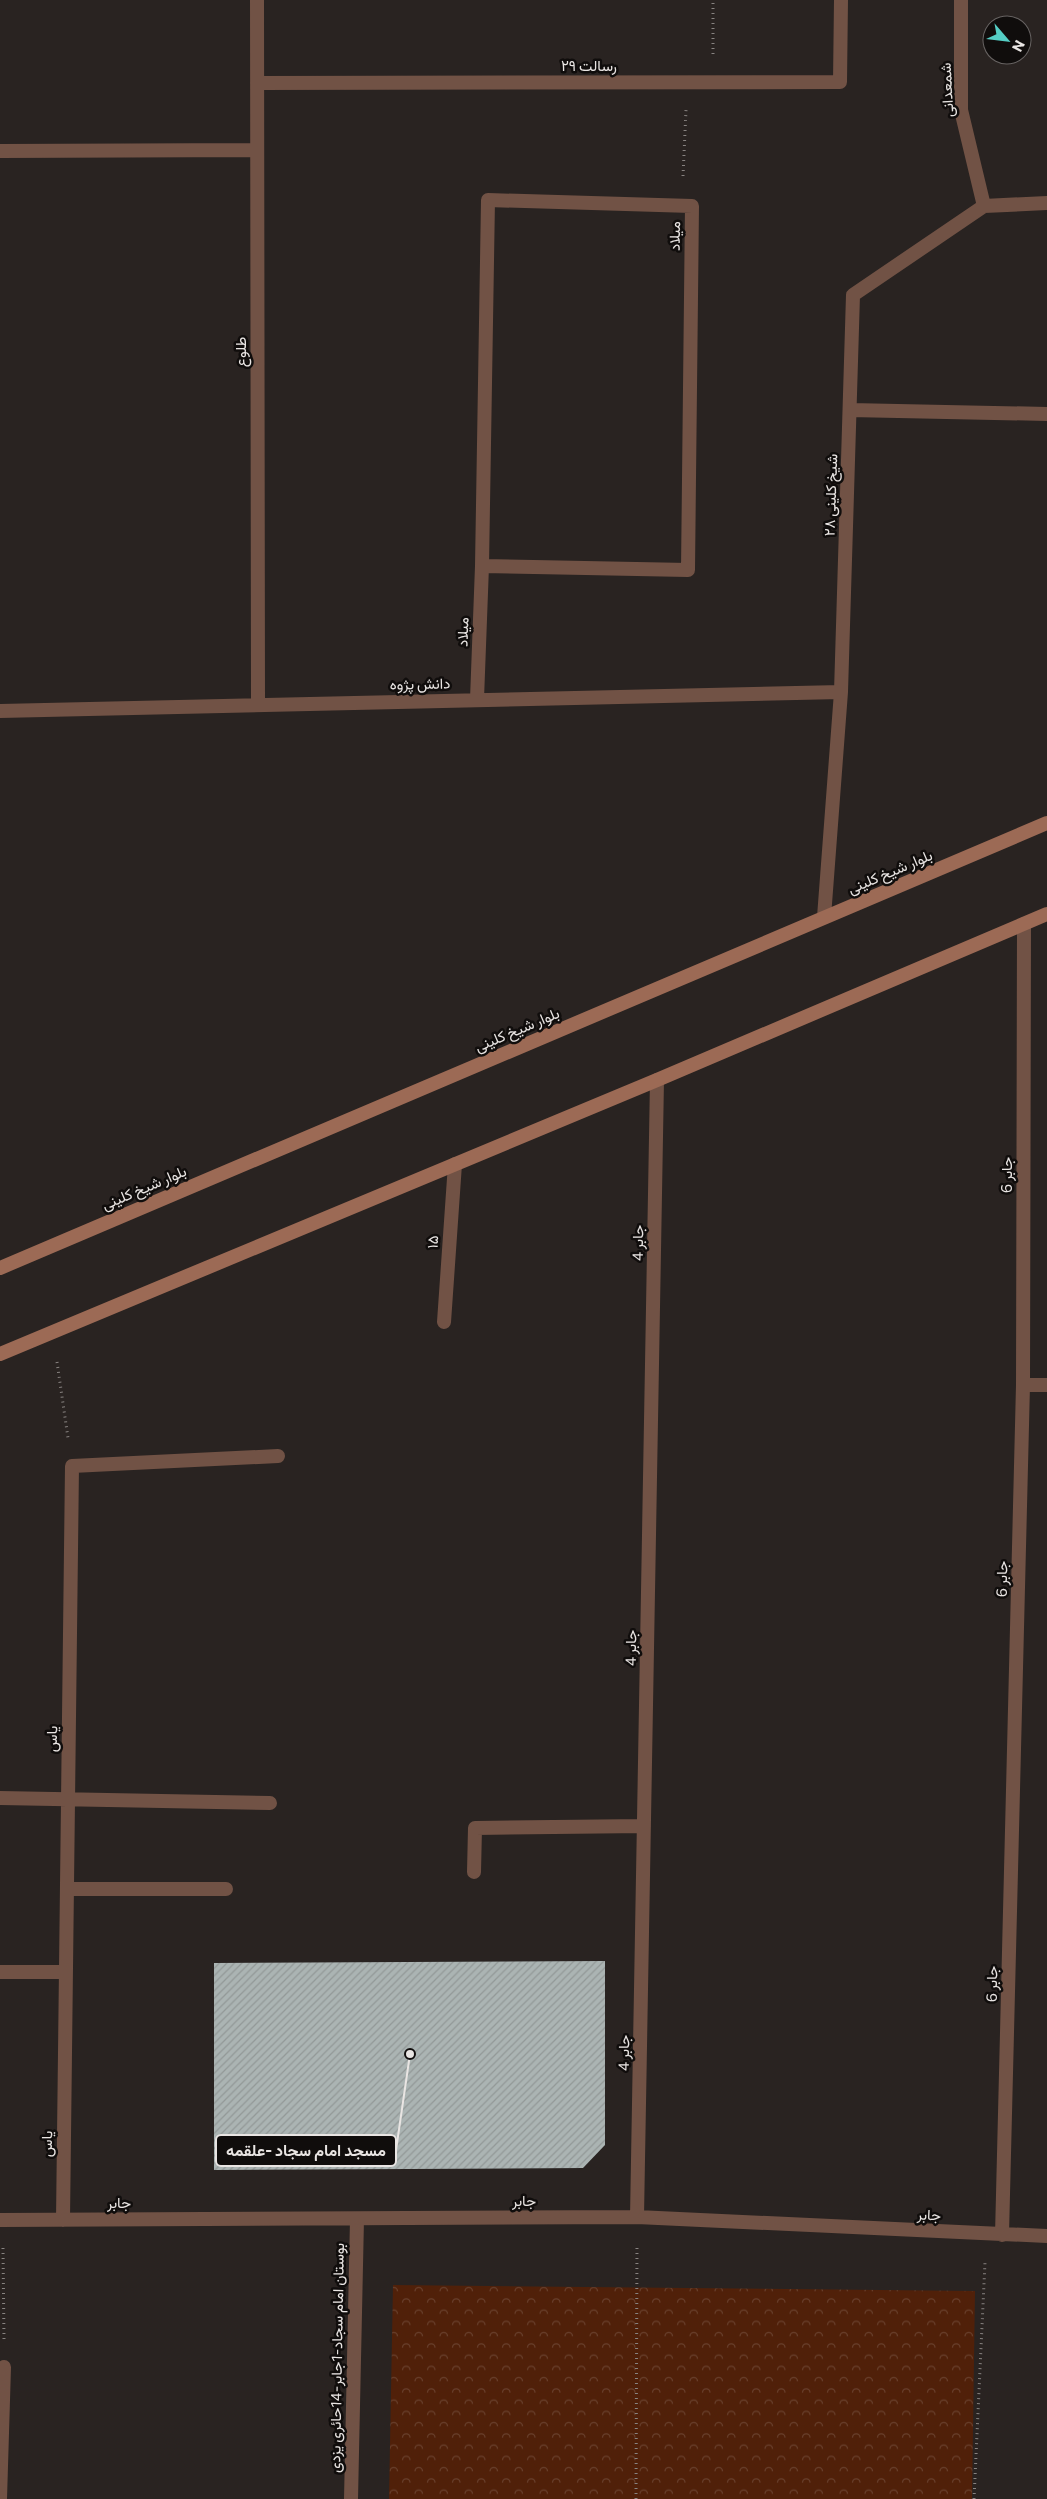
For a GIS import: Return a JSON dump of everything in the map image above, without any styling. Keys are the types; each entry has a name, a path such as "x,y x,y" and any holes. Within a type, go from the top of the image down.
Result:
{"main road":[{"name":"بلوار شیخ کلینی","path":"0,1268 1047,823"},
{"path":"0,1354 657,1080 1047,914"}],"street":[{"name":"طلوع","path":"257,0 258,704"},
{"name":"رسالت ۲۹","path":"257,83 840,82 840,0"},
{"name":"شمعدانی","path":"961,0 961,110 984,206"},
{"path":"0,151 257,150"},
{"name":"میلاد","path":"477,699 482,566 488,200 692,206 688,570 482,566"},
{"path":"984,206 1047,203"},
{"name":"شیخ کلینی ۲۸","path":"824,917 841,692 853,294 984,206"},
{"path":"850,410 1047,414"},
{"name":"دانش پژوه","path":"0,711 841,692"},
{"name":"جابر 6","path":"1002,2235 1023,1385 1024,924"},
{"name":"جابر 4","path":"637,2217 657,1080"},
{"name":"۱۵","path":"444,1322 455,1164"},
{"path":"1023,1385 1047,1385"},
{"path":"72,1466 278,1456"},
{"name":"یاس","path":"63,2220 72,1466"},
{"path":"0,1798 270,1803"},
{"path":"474,1872 475,1828 644,1826"},
{"path":"67,1889 226,1889"},
{"path":"0,1972 66,1972"},
{"name":"جابر","path":"2,2220 637,2217 1047,2236"},
{"name":"بوستان امام سجاد-1جابر-14حائری یزدی","path":"351,2499 357,2219"},
{"path":"0,2499 4,2367"}],"path":[{"path":"713,0 713,82"},
{"path":"682,205 687,82"},
{"path":"53,1332 72,1466"},
{"path":"636,2499 637,2217"},
{"path":"2,2220 4,2367"},
{"path":"974,2499 986,2234"}],"green space":[{"path":"393,2285 975,2291 972,2499 389,2499"}],"building":[{"path":"605,1961 605,2145 583,2168 214,2170 214,1963"}],"place":[{"name":"مسجد امام سجاد -علقمه","path":"410,2054"}]}
